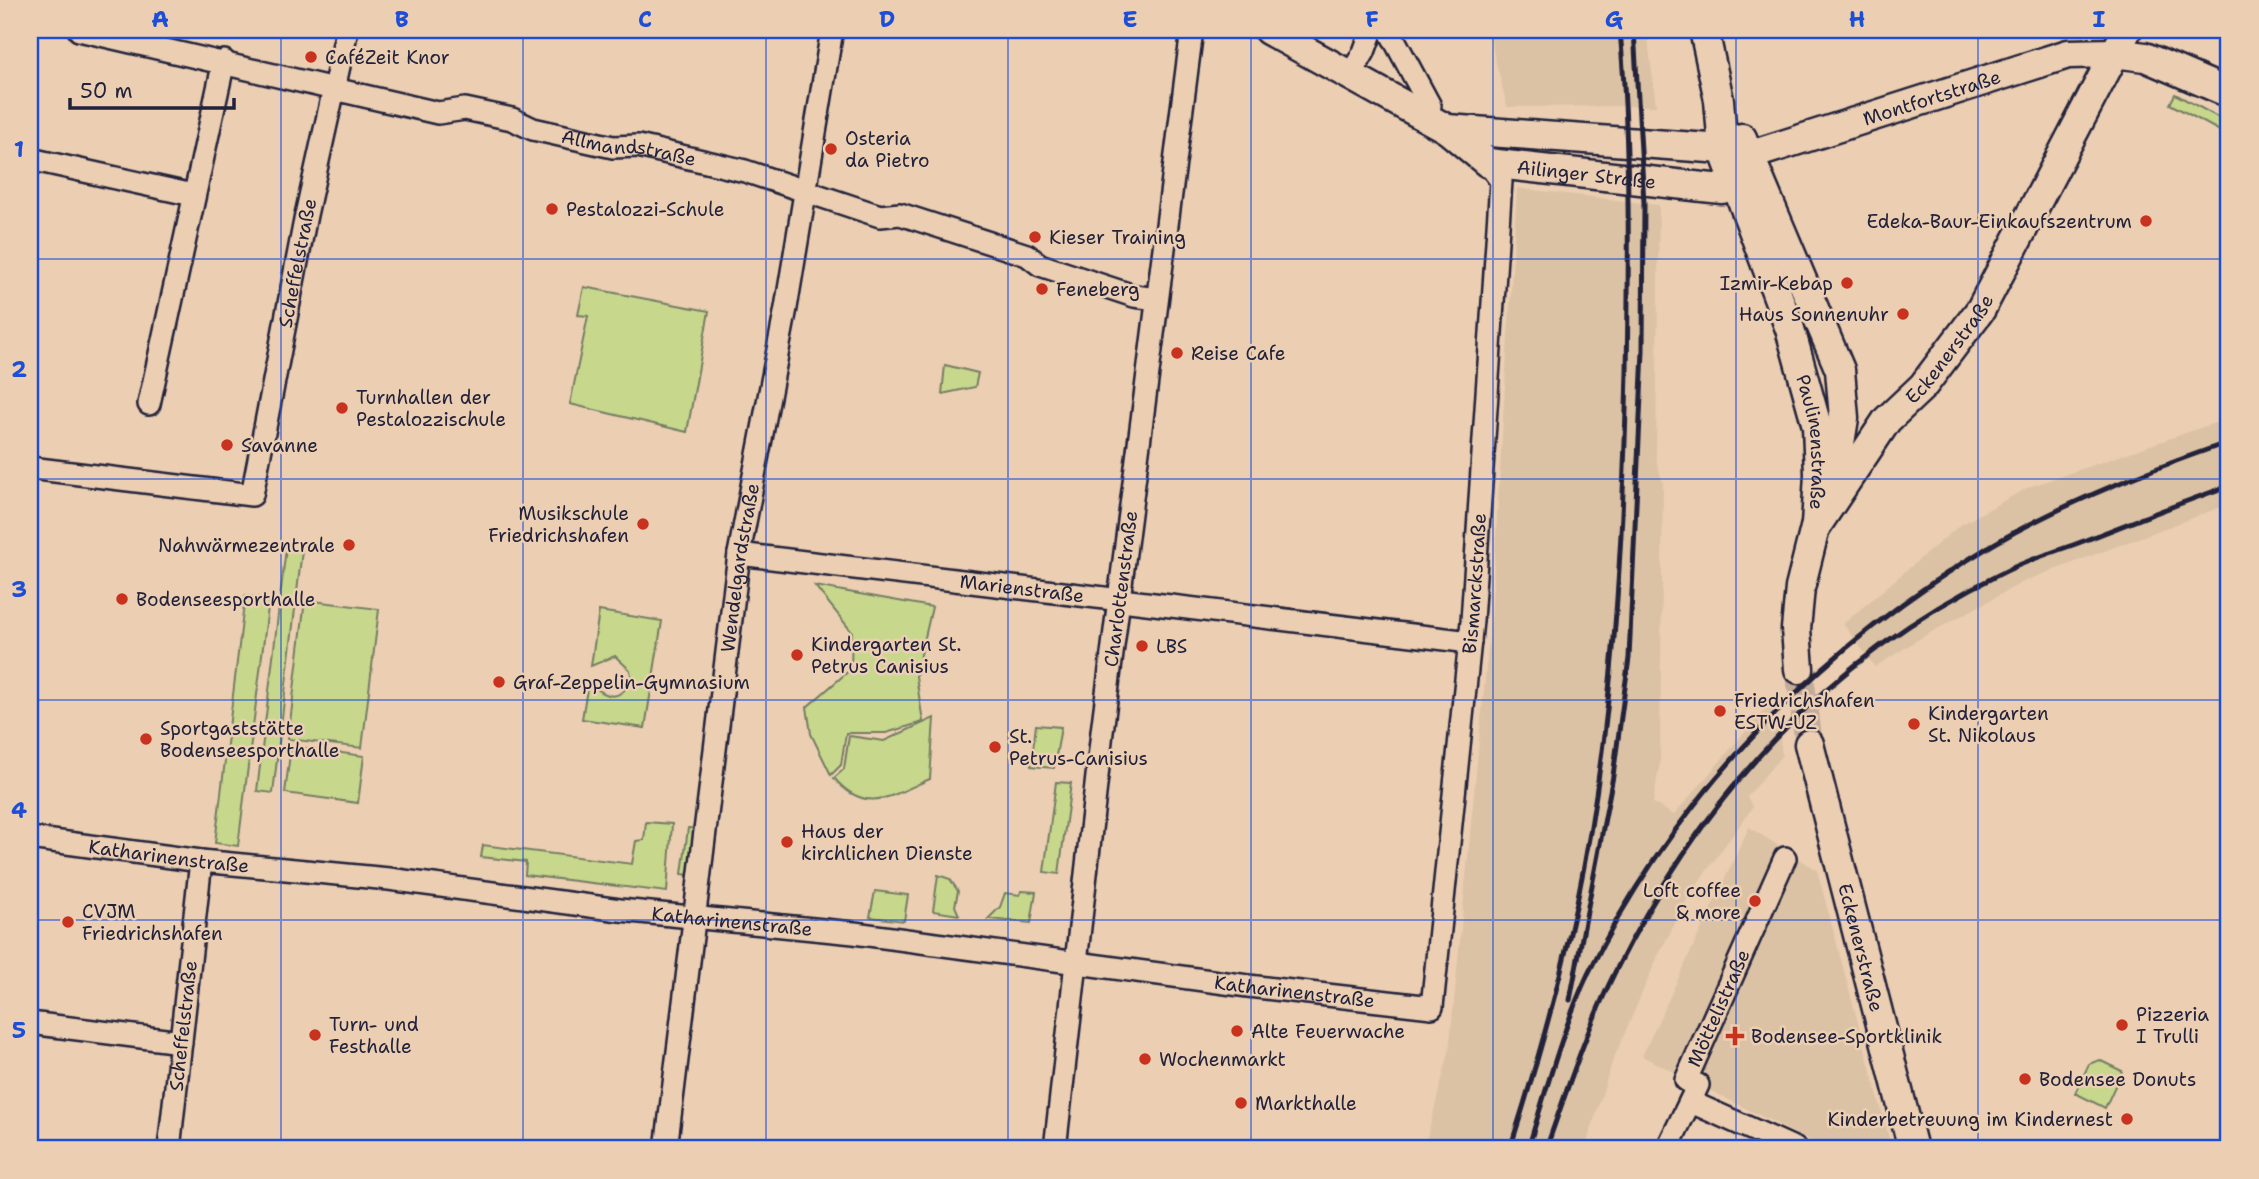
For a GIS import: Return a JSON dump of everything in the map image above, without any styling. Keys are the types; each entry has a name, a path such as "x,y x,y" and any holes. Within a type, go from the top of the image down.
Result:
{"main road":[{"name":"Ailinger Straße","path":"1268,30 1437,124 1488,163 1722,189 1736,184"},
{"name":"Paulinenstraße","path":"1704,30 1719,100 1723,149 1802,368 1817,426 1819,474 1815,528"},
{"name":"Montfortstraße","path":"1751,155 1931,100 2055,58 2120,41 2145,57 2229,93"},
{"name":"Eckenerstraße","path":"1799,669 1796,629 1800,588 1815,528 1887,420 1923,386 1981,309 2120,41"},
{"name":"Paulinenstraße","path":"1719,100 1751,155 1840,370 1844,418 1835,475 1815,528"},
{"name":"Ailinger Straße","path":"1437,124 1723,149"},
{"path":"1723,149 1751,155 1736,184"},
{"path":"1802,368 1834,414 1844,418 1887,420"},
{"name":"Eckenerstraße","path":"1809,744 1913,1149"}],"street":[{"name":"Scheffelstraße","path":"30,468 252,495 306,215 347,30"},
{"name":"Wendelgardstraße","path":"666,1149 740,555 786,308 832,30"},
{"name":"Charlottenstraße","path":"1055,1149 1075,962 1192,30"},
{"path":"1350,76 1364,52 1372,30"},
{"path":"1389,30 1437,124"},
{"name":"Allmandstraße","path":"87,31 438,113 465,109 613,147 638,146 745,171 880,216 900,214 1027,255 1040,265 1134,296 1157,299"},
{"path":"149,404 224,61"},
{"path":"30,159 193,195"},
{"name":"Bismarckstraße","path":"1432,1007 1471,632 1501,181 1488,163"},
{"name":"Marienstraße","path":"740,555 1120,598 1471,632"},
{"name":"Katharinenstraße","path":"30,838 201,861 390,879 620,910 694,916 1432,1007"},
{"name":"Möttelistraße","path":"1691,1102 1698,1085 1686,1080 1785,858"},
{"name":"Scheffelstraße","path":"169,1149 201,861"},
{"path":"30,1023 181,1042"},
{"path":"1667,1149 1691,1102 1796,1149"}],"shaded area":[{"path":"1488,30 1647,30 1656,106 1507,107"},
{"path":"1517,188 1659,205 1656,459 1663,484 1660,763 1653,803 1674,815 1775,697 1782,755 1747,797 1753,807 1690,894 1658,956 1612,1063 1585,1149 1424,1149 1449,1052 1491,617"},
{"path":"2229,418 2229,504 2025,581 1919,639 1875,667 1843,624 1960,525 2029,487"},
{"path":"1749,827 1817,870 1892,1149 1826,1149 1642,1056"}],"green space":[{"path":"2175,94 2229,123 2229,136 2170,104"},
{"path":"584,287 709,311 687,432 570,404 588,316 578,315"},
{"path":"945,365 978,373 975,387 942,394"},
{"path":"286,548 302,550 273,793 257,791"},
{"path":"815,586 932,607 916,676 923,722 886,733 846,733 841,765 831,775 811,734 807,707 851,669 852,632"},
{"path":"245,596 269,599 238,846 215,843"},
{"path":"305,600 379,609 362,748 288,739"},
{"path":"599,611 662,621 645,728 582,719 588,683 605,694 615,696 632,681 630,670 615,656 591,666"},
{"path":"934,718 930,779 891,796 868,799 846,790 834,778 844,769 849,736 884,741"},
{"path":"1036,725 1061,727 1054,768 1031,766"},
{"path":"291,746 364,756 358,803 285,793"},
{"path":"1056,782 1071,783 1059,874 1044,872"},
{"path":"646,822 672,824 667,892 525,875 526,862 481,857 483,845 632,864 636,841 644,840"},
{"path":"688,828 698,829 694,876 682,874"},
{"path":"938,875 950,879 958,891 955,906 959,915 933,911"},
{"path":"875,891 908,895 904,921 870,917"},
{"path":"1021,891 1036,892 1031,923 988,919 1000,907 1005,893 1020,895"},
{"path":"2099,1060 2122,1071 2105,1108 2075,1093 2089,1064"}],"tunnel":[{"path":"1799,669 1809,744"}],"railway":[{"path":"1510,1149 1563,964 1577,902 1608,704 1623,504 1627,371 1627,158 1620,30"},
{"path":"1570,1000 1613,776 1629,658 1643,351 1644,203 1634,30"},
{"path":"1528,1149 1570,1017 1588,974 1624,908 1664,846 1709,786 1759,730 1812,678 1869,629 1929,585 1992,545 2108,488 2229,442"},
{"path":"1546,1149 1595,1015 1650,908 1688,848 1729,792 1775,739 1825,691 1879,647 1938,608 2021,564 2229,486"}],"place":[{"name":"CaféZeit Knor","path":"311,57"},
{"name":"Osteria da Pietro","path":"831,149"},
{"name":"Pestalozzi-Schule","path":"552,209"},
{"name":"Edeka-Baur-Einkaufszentrum","path":"2146,221"},
{"name":"Kieser Training","path":"1035,237"},
{"name":"Izmir-Kebap","path":"1847,283"},
{"name":"Feneberg","path":"1042,289"},
{"name":"Haus Sonnenuhr","path":"1903,314"},
{"name":"Reise Cafe","path":"1177,353"},
{"name":"Turnhallen der Pestalozzischule","path":"342,408"},
{"name":"Savanne","path":"227,445"},
{"name":"Musikschule Friedrichshafen","path":"643,524"},
{"name":"Nahwärmezentrale","path":"349,545"},
{"name":"Bodenseesporthalle","path":"122,599"},
{"name":"LBS","path":"1142,646"},
{"name":"Kindergarten St. Petrus Canisius","path":"797,655"},
{"name":"Graf-Zeppelin-Gymnasium","path":"499,682"},
{"name":"Friedrichshafen ESTW-UZ","path":"1720,711"},
{"name":"Kindergarten St. Nikolaus","path":"1914,724"},
{"name":"Sportgaststätte Bodenseesporthalle","path":"146,739"},
{"name":"St. Petrus-Canisius","path":"995,747"},
{"name":"Haus der kirchlichen Dienste","path":"787,842"},
{"name":"Loft coffee & more","path":"1755,901"},
{"name":"CVJM Friedrichshafen","path":"68,922"},
{"name":"Pizzeria I Trulli","path":"2122,1025"},
{"name":"Alte Feuerwache","path":"1237,1031"},
{"name":"Turn- und Festhalle","path":"315,1035"},
{"name":"Bodensee-Sportklinik","path":"1735,1036"},
{"name":"Wochenmarkt","path":"1145,1059"},
{"name":"Bodensee Donuts","path":"2025,1079"},
{"name":"Markthalle","path":"1241,1103"},
{"name":"Kinderbetreuung im Kindernest","path":"2127,1119"}]}
